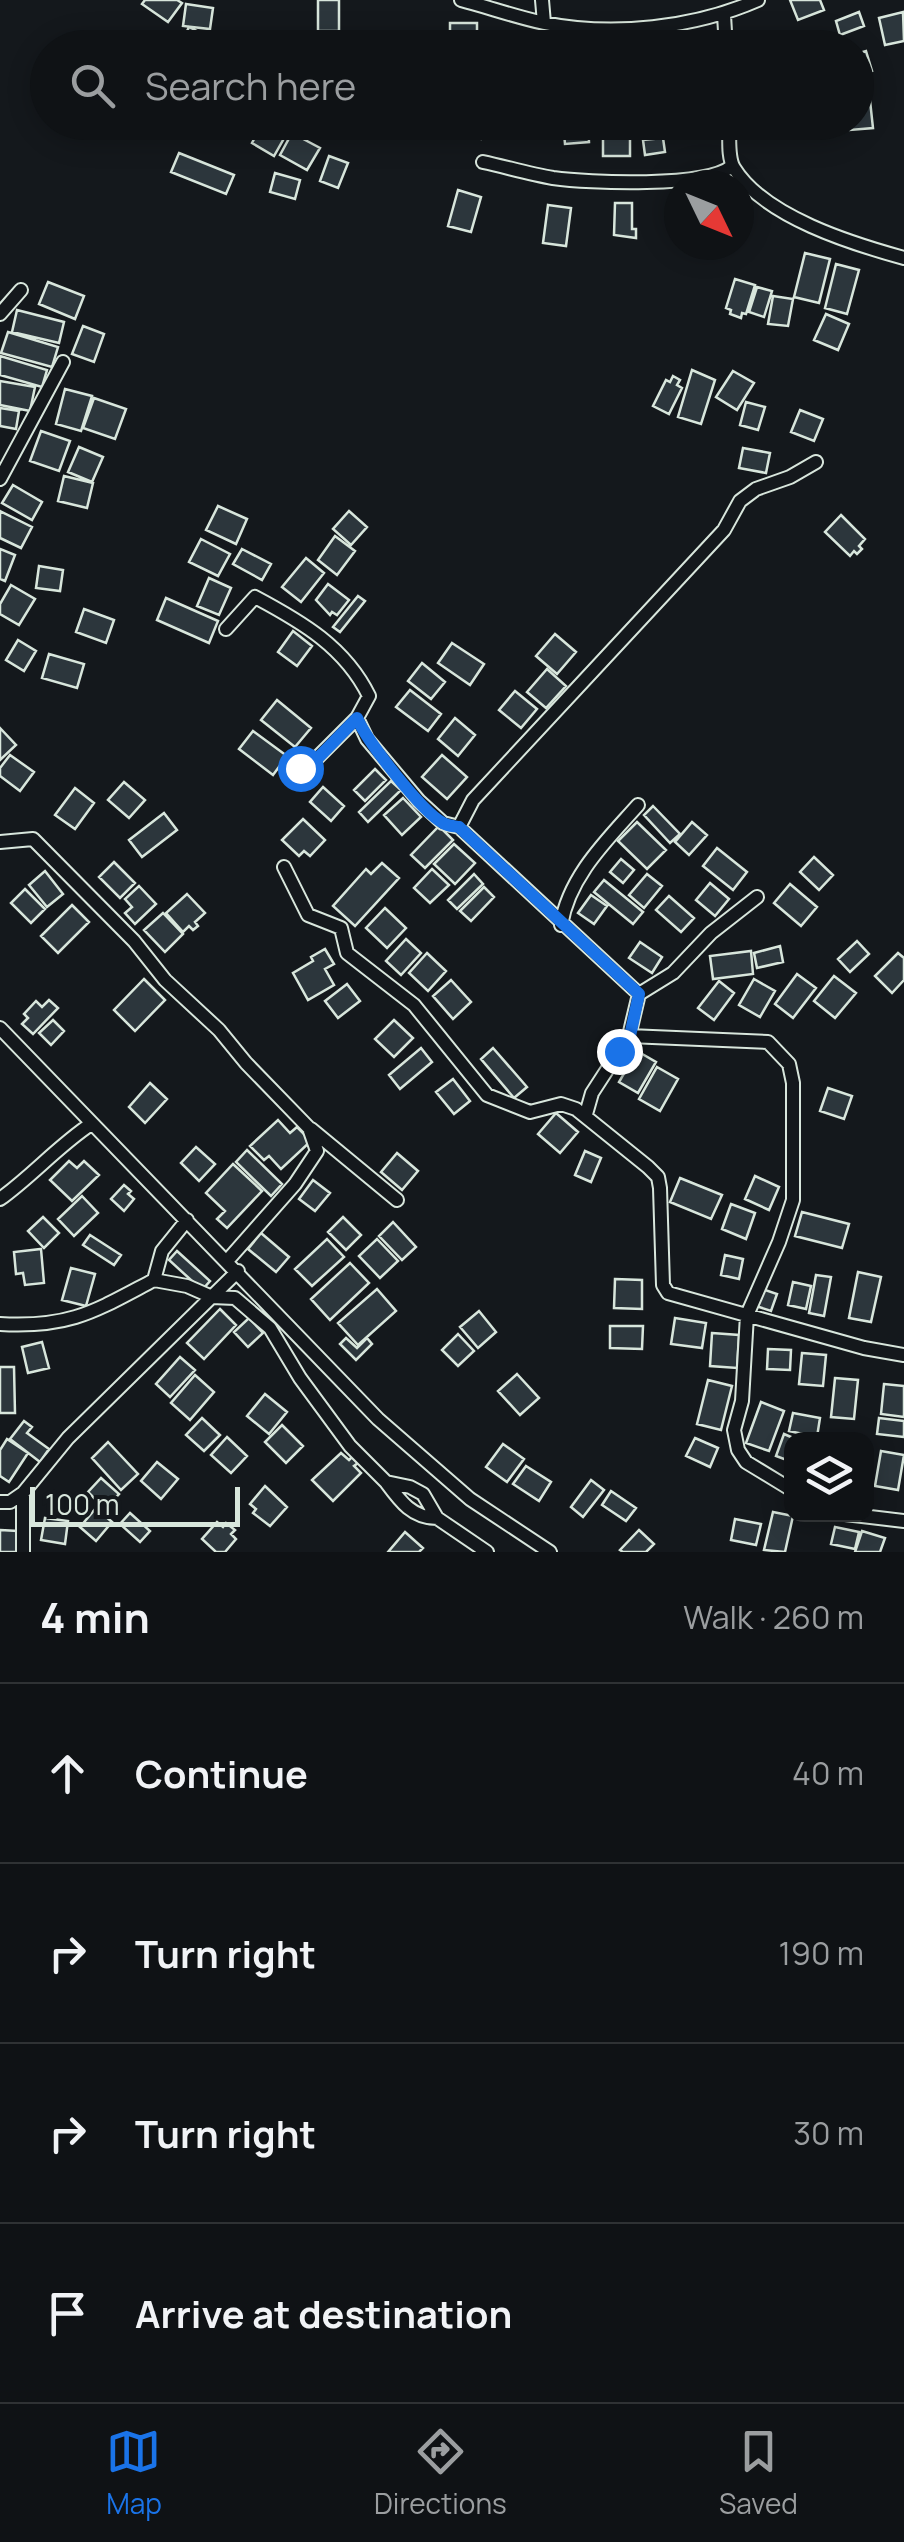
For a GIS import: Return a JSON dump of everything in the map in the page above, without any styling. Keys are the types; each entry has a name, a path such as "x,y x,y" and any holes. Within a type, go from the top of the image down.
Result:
{"street":[{"path":"461,0 544,23 596,29 640,29 724,15 758,0"},
{"path":"542,0 544,23"},
{"path":"724,15 725,30"},
{"path":"730,140 732,166 748,184 789,215 842,241 904,258"},
{"path":"483,162 555,178 643,181 707,178 732,166"},
{"path":"0,314 21,290"},
{"path":"0,479 64,362"},
{"path":"459,827 473,800 724,530 740,500 756,488 790,477 816,462"},
{"path":"226,630 255,598 311,626 365,686 370,696 357,718 316,760 300,768"},
{"path":"357,718 366,739 419,801 443,823 459,827 639,994"},
{"path":"562,925 564,905 590,860 638,805"},
{"path":"0,842 33,839 310,1128 397,1200"},
{"path":"284,867 308,915 341,928 348,952 414,1006 487,1094 530,1112 561,1104 586,1114 658,1178 663,1285 668,1293 864,1348 904,1355"},
{"path":"586,1114 592,1093 630,1036 639,994 673,974 756,897"},
{"path":"547,911 564,905"},
{"path":"0,1028 378,1419 470,1499 550,1552"},
{"path":"630,1036 768,1042 788,1064 793,1083 793,1200 747,1315 742,1401 734,1430 738,1450 746,1462 784,1485"},
{"path":"0,1199 91,1124"},
{"path":"0,1502 10,1502 23,1493 68,1438 212,1297 316,1151 310,1128"},
{"path":"154,1280 162,1251 188,1220"},
{"path":"0,1324 25,1326 74,1319 102,1309 154,1280 186,1286 212,1297 235,1298 270,1328 300,1378 350,1446 386,1482 402,1505 423,1518 438,1518 488,1552"},
{"path":"270,1328 286,1322"},
{"path":"23,1493 23,1552"},
{"path":"874,1517 904,1521"}],"building":[{"path":"145,0 182,3 168,22 142,4"},
{"path":"318,0 339,0 339,30 318,30"},
{"path":"790,0 820,0 824,10 798,20"},
{"path":"186,4 213,8 210,29 183,26"},
{"path":"859,12 864,26 839,30 836,21"},
{"path":"903,12 904,41 885,45 879,18"},
{"path":"450,23 477,23 477,30 450,30"},
{"path":"254,140 283,140 274,156 252,143"},
{"path":"288,140 305,140 320,148 307,170 280,155"},
{"path":"565,140 589,140 589,142 565,144"},
{"path":"603,140 630,140 630,156 603,156"},
{"path":"643,140 663,140 665,152 645,155"},
{"path":"179,153 234,175 226,194 171,172"},
{"path":"329,156 348,163 338,188 320,181"},
{"path":"275,173 300,180 295,199 270,192"},
{"path":"458,190 481,197 471,232 448,226"},
{"path":"615,203 632,203 636,238 614,235"},
{"path":"548,205 571,208 566,246 543,243"},
{"path":"805,253 830,259 819,303 794,297"},
{"path":"836,264 859,270 847,314 825,308"},
{"path":"735,279 755,285 746,314 742,313 741,318 726,308"},
{"path":"48,282 84,296 75,319 39,304"},
{"path":"757,287 772,291 764,317 749,312"},
{"path":"773,296 793,299 788,326 768,324"},
{"path":"17,310 64,322 59,343 12,332"},
{"path":"826,314 849,324 838,350 814,340"},
{"path":"83,326 104,334 94,362 72,354"},
{"path":"8,332 58,347 52,367 1,353"},
{"path":"0,356 47,370 42,387 0,375"},
{"path":"692,370 715,380 701,424 678,417"},
{"path":"733,371 754,383 737,410 716,397"},
{"path":"673,376 680,380 677,385 682,388 669,414 653,406 666,380 670,382"},
{"path":"0,381 35,387 30,411 0,405"},
{"path":"65,389 92,396 81,431 56,424"},
{"path":"94,398 126,409 115,439 83,428"},
{"path":"746,402 765,407 758,430 740,425"},
{"path":"0,408 19,411 16,429 0,426"},
{"path":"800,410 823,419 814,441 791,432"},
{"path":"41,431 70,441 59,471 30,461"},
{"path":"79,447 103,457 92,482 68,472"},
{"path":"743,448 770,453 766,473 739,468"},
{"path":"64,476 93,483 87,508 58,501"},
{"path":"13,485 42,502 32,520 2,503"},
{"path":"218,506 247,519 236,544 206,530"},
{"path":"0,511 32,527 21,548 0,538"},
{"path":"349,511 367,527 351,545 333,529"},
{"path":"841,515 865,539 857,554 854,551 850,556 825,532"},
{"path":"335,536 355,551 337,575 318,560"},
{"path":"201,539 230,554 218,576 189,562"},
{"path":"0,549 15,555 5,581 0,579"},
{"path":"242,549 271,564 262,580 233,564"},
{"path":"306,558 324,573 301,602 282,587"},
{"path":"39,566 63,570 60,591 36,588"},
{"path":"209,578 231,588 219,615 197,606"},
{"path":"328,584 349,600 337,615 330,615 316,600"},
{"path":"11,585 35,599 19,625 0,614 0,604"},
{"path":"358,596 365,601 340,632 333,627"},
{"path":"166,598 218,621 209,643 157,620"},
{"path":"84,609 114,620 106,643 76,632"},
{"path":"293,631 312,646 297,666 278,652"},
{"path":"555,634 576,652 557,674 536,656"},
{"path":"18,640 36,651 24,671 6,660"},
{"path":"452,643 484,664 470,685 438,663"},
{"path":"49,654 84,664 77,688 42,678"},
{"path":"422,663 445,682 431,699 408,681"},
{"path":"547,669 566,686 546,708 527,692"},
{"path":"410,690 441,714 428,731 396,707"},
{"path":"515,691 537,709 521,728 499,710"},
{"path":"277,700 311,728 295,747 261,720"},
{"path":"455,718 475,735 458,756 438,739"},
{"path":"0,728 16,745 0,760"},
{"path":"253,731 287,756 273,775 239,749"},
{"path":"10,755 34,772 20,791 0,776 0,768"},
{"path":"442,755 467,777 447,799 422,777"},
{"path":"375,769 386,780 365,801 354,790"},
{"path":"391,781 401,790 368,822 359,812"},
{"path":"124,782 145,800 129,818 108,800"},
{"path":"323,787 344,806 331,821 310,802"},
{"path":"75,788 94,803 75,829 55,815"},
{"path":"403,798 421,817 402,835 384,815"},
{"path":"653,806 680,834 670,843 644,815"},
{"path":"164,813 177,830 142,857 129,840"},
{"path":"303,819 325,840 310,856 304,851 299,856 282,840"},
{"path":"637,822 666,850 647,869 618,841"},
{"path":"692,822 707,835 689,855 675,842"},
{"path":"439,826 453,840 425,868 411,855"},
{"path":"454,844 475,863 455,884 434,864"},
{"path":"717,848 747,872 733,890 703,866"},
{"path":"814,857 833,875 819,890 800,872"},
{"path":"621,859 634,870 623,883 610,872"},
{"path":"114,862 135,883 120,898 99,877"},
{"path":"382,863 399,878 355,926 333,906 366,869 371,874"},
{"path":"432,869 449,885 430,903 414,888"},
{"path":"45,871 63,894 47,907 29,885"},
{"path":"474,874 483,884 457,909 448,900"},
{"path":"647,874 662,886 644,908 629,895"},
{"path":"604,880 643,912 633,924 594,892"},
{"path":"710,883 729,899 715,916 696,900"},
{"path":"790,884 817,907 801,926 774,903"},
{"path":"139,886 156,904 135,924 125,913 132,907 125,899"},
{"path":"484,887 494,897 471,921 460,911"},
{"path":"25,889 45,909 31,923 11,903"},
{"path":"187,894 205,913 195,922 198,926 193,930 189,926 183,932 166,913"},
{"path":"591,895 607,906 594,924 578,913"},
{"path":"669,896 694,918 681,932 656,910"},
{"path":"72,905 89,922 58,953 41,936"},
{"path":"385,908 406,928 387,948 366,928"},
{"path":"163,913 183,934 165,952 144,930"},
{"path":"406,939 421,953 401,975 386,961"},
{"path":"857,941 869,954 850,972 838,959"},
{"path":"640,942 662,957 652,973 629,958"},
{"path":"780,946 783,962 757,968 754,953"},
{"path":"325,949 334,964 325,969 334,985 308,1000 293,973"},
{"path":"751,951 753,974 713,979 710,956"},
{"path":"427,953 446,971 428,991 409,973"},
{"path":"898,953 904,958 904,980 892,993 875,976"},
{"path":"797,974 816,988 793,1018 775,1004"},
{"path":"834,976 856,993 835,1018 814,1001"},
{"path":"144,979 165,1000 135,1031 114,1010"},
{"path":"754,979 775,991 760,1017 739,1005"},
{"path":"451,980 471,1002 453,1019 433,996"},
{"path":"719,981 734,993 714,1020 698,1008"},
{"path":"347,984 360,1001 338,1018 325,1001"},
{"path":"49,1000 58,1008 33,1034 22,1024 28,1018 24,1014 36,1001 42,1007"},
{"path":"53,1020 64,1031 51,1045 39,1033"},
{"path":"394,1020 413,1038 394,1057 375,1039"},
{"path":"421,1048 432,1062 400,1089 389,1075"},
{"path":"493,1048 527,1087 514,1098 481,1059"},
{"path":"637,1051 656,1062 638,1093 619,1082"},
{"path":"657,1067 678,1079 660,1111 639,1099"},
{"path":"453,1079 470,1101 454,1114 436,1092"},
{"path":"150,1083 167,1099 145,1123 129,1107"},
{"path":"828,1088 852,1096 844,1119 820,1111"},
{"path":"556,1113 578,1132 560,1153 538,1134"},
{"path":"278,1120 290,1133 297,1127 311,1141 281,1169 269,1156 264,1160 250,1146"},
{"path":"196,1147 215,1164 199,1181 181,1163"},
{"path":"247,1150 282,1184 271,1196 236,1162"},
{"path":"585,1151 601,1158 591,1182 575,1175"},
{"path":"397,1153 418,1171 402,1190 381,1172"},
{"path":"69,1161 77,1168 84,1161 99,1175 72,1201 50,1180"},
{"path":"233,1164 262,1191 227,1228 217,1219 225,1211 206,1193"},
{"path":"755,1176 779,1187 769,1210 745,1199"},
{"path":"680,1178 722,1195 711,1219 670,1202"},
{"path":"313,1180 330,1193 315,1211 299,1199"},
{"path":"124,1185 134,1199 124,1211 111,1199"},
{"path":"82,1196 98,1213 74,1236 58,1219"},
{"path":"731,1204 755,1213 746,1239 722,1229"},
{"path":"802,1212 849,1224 842,1248 795,1236"},
{"path":"43,1217 59,1233 44,1248 28,1231"},
{"path":"343,1217 361,1235 346,1250 328,1232"},
{"path":"393,1222 416,1247 402,1260 379,1236"},
{"path":"261,1233 289,1257 276,1272 248,1249"},
{"path":"90,1235 121,1255 114,1265 83,1245"},
{"path":"327,1239 344,1257 312,1286 295,1269"},
{"path":"377,1239 398,1261 380,1278 359,1256"},
{"path":"41,1249 44,1283 25,1285 23,1273 16,1274 14,1252"},
{"path":"177,1251 210,1281 202,1290 169,1260"},
{"path":"725,1255 743,1259 739,1279 721,1275"},
{"path":"350,1263 369,1283 330,1320 311,1299"},
{"path":"71,1268 95,1274 86,1306 62,1300"},
{"path":"858,1272 881,1277 871,1322 849,1318"},
{"path":"816,1275 831,1277 824,1316 809,1313"},
{"path":"615,1279 642,1280 642,1309 614,1308"},
{"path":"793,1282 811,1286 806,1309 788,1305"},
{"path":"377,1289 396,1311 358,1345 338,1323"},
{"path":"762,1289 777,1294 771,1311 756,1306"},
{"path":"220,1309 236,1325 204,1359 187,1343"},
{"path":"479,1311 496,1332 478,1348 460,1327"},
{"path":"249,1318 263,1333 248,1347 234,1332"},
{"path":"675,1318 706,1323 702,1348 671,1344"},
{"path":"610,1326 643,1326 642,1349 610,1348"},
{"path":"712,1333 739,1335 737,1368 710,1366"},
{"path":"458,1334 474,1351 458,1366 442,1350"},
{"path":"346,1338 357,1348 367,1338 372,1344 356,1360 340,1344"},
{"path":"42,1342 49,1368 28,1373 22,1347"},
{"path":"768,1349 791,1350 790,1370 767,1369"},
{"path":"802,1353 826,1355 823,1386 799,1384"},
{"path":"180,1357 195,1370 170,1397 156,1384"},
{"path":"0,1367 14,1367 15,1413 0,1413"},
{"path":"517,1374 539,1398 520,1415 498,1391"},
{"path":"195,1375 214,1392 190,1420 171,1403"},
{"path":"835,1378 858,1380 854,1419 831,1417"},
{"path":"708,1380 732,1386 721,1430 697,1424"},
{"path":"884,1384 904,1386 904,1417 881,1414"},
{"path":"265,1394 287,1412 269,1434 247,1416"},
{"path":"761,1402 784,1411 769,1451 746,1443"},
{"path":"793,1413 820,1418 818,1432 789,1431"},
{"path":"202,1418 220,1435 204,1451 186,1435"},
{"path":"879,1418 904,1421 904,1437 877,1434"},
{"path":"24,1421 32,1427 27,1433 49,1449 40,1462 10,1439"},
{"path":"282,1425 303,1446 286,1463 265,1442"},
{"path":"784,1434 784,1459 776,1456"},
{"path":"227,1437 247,1456 231,1473 211,1455"},
{"path":"695,1438 718,1448 710,1467 686,1456"},
{"path":"7,1439 28,1453 9,1482 0,1476 0,1450"},
{"path":"108,1442 138,1474 121,1490 92,1458"},
{"path":"503,1444 524,1459 507,1482 486,1467"},
{"path":"881,1451 904,1455 898,1490 875,1486"},
{"path":"341,1453 358,1463 354,1466 361,1473 333,1501 312,1480"},
{"path":"157,1462 178,1479 161,1499 141,1481"},
{"path":"526,1466 551,1482 539,1501 513,1484"},
{"path":"101,1478 119,1494 105,1509 88,1492"},
{"path":"591,1480 604,1490 583,1517 571,1507"},
{"path":"265,1486 287,1507 270,1526 253,1513 256,1509 250,1504"},
{"path":"611,1491 636,1508 626,1521 602,1505"},
{"path":"96,1508 112,1522 96,1541 80,1527"},
{"path":"773,1512 784,1514 784,1522 792,1522 785,1552 764,1550"},
{"path":"130,1513 150,1531 140,1542 120,1524"},
{"path":"45,1518 68,1521 65,1544 41,1540"},
{"path":"735,1519 761,1524 756,1545 731,1540"},
{"path":"217,1522 235,1530 231,1534 236,1539 225,1552 216,1552 202,1539"},
{"path":"835,1527 859,1532 855,1549 831,1544"},
{"path":"0,1530 18,1531 18,1552 0,1552"},
{"path":"639,1530 654,1544 646,1552 620,1550"},
{"path":"862,1531 885,1538 880,1552 855,1552"},
{"path":"405,1532 423,1548 419,1552 388,1552"}],"route":[{"path":"300,768 316,760 357,718 366,739 419,801 443,823 459,827 639,994 630,1036 619,1051"}]}
